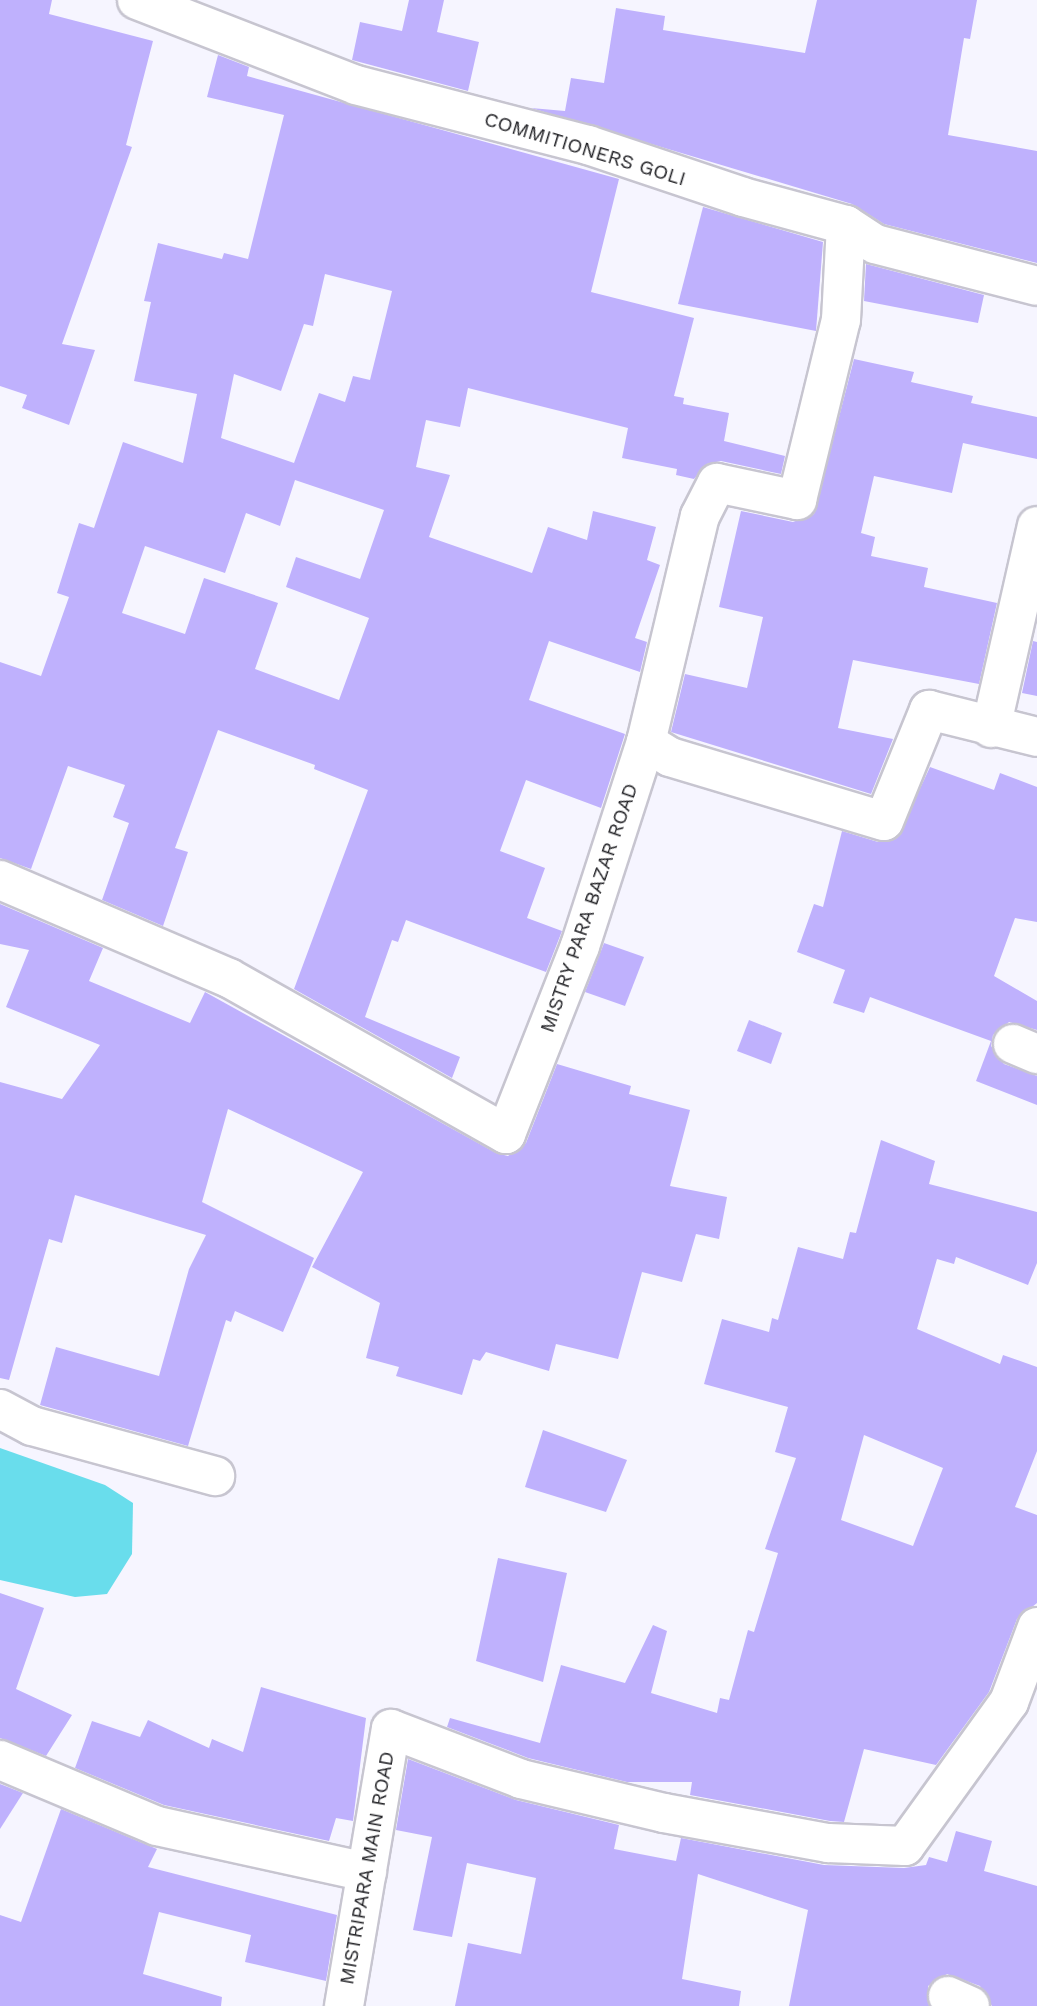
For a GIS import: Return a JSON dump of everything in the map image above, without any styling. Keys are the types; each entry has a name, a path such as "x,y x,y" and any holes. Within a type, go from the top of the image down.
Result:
{"street":[{"name":"COMMITIONERS GOLI","path":"137,0 356,85 588,145 743,197 846,225 875,244 1037,286"},
{"name":"MISTRY PARA BAZAR ROAD","path":"0,880 229,978 506,1134 580,946 646,742 700,516 717,483 797,500 841,320 846,225"},
{"path":"991,728 1037,526"},
{"path":"646,742 670,757 884,821 929,710 991,728 1037,737"},
{"path":"0,1409 32,1426 215,1476"},
{"name":"MISTRIPARA MAIN ROAD","path":"344,2006 391,1729 521,1779 664,1813 828,1843 905,1846 1009,1702 1037,1627"},
{"path":"0,1760 157,1826 367,1872"}],"water":[{"path":"0,1448 105,1485 133,1503 132,1554 107,1594 75,1597 0,1580"}],"building":[{"path":"0,0 52,0 49,14 153,41 126,145 132,147 62,344 95,350 69,425 22,408 27,395 0,386"},
{"path":"409,0 444,0 437,32 479,42 468,91 352,60 360,22 402,31"},
{"path":"817,0 977,0 970,39 964,38 948,135 1037,151 1037,263 884,224 852,204 531,108 565,111 571,78 604,83 616,8 665,16 663,30 805,53"},
{"path":"218,55 249,67 247,76 619,179 591,292 694,318 674,396 684,398 683,404 729,413 724,441 785,456 781,474 721,461 707,464 694,479 676,475 677,469 622,458 628,428 468,388 460,427 426,420 416,467 450,475 429,537 532,573 548,527 587,540 593,511 656,527 647,560 660,565 635,638 647,642 640,672 549,641 529,700 625,734 601,808 526,780 500,851 545,868 527,918 562,931 546,972 406,920 398,942 392,940 365,1017 460,1057 452,1078 294,989 368,790 314,769 315,765 218,730 175,848 188,852 163,926 102,900 129,823 113,817 125,785 68,766 31,869 0,858 0,662 41,676 69,597 57,593 79,523 94,528 123,442 183,463 197,394 134,381 151,302 144,301 158,243 222,259 224,253 248,259 284,115 207,97","holes":["325,274 392,291 370,380 353,376 345,402 319,393 294,463 221,438 234,374 281,391 304,324 313,326","295,480 384,510 360,579 296,557 286,587 369,618 339,700 255,669 278,603 204,578 185,634 122,613 145,546 225,573 246,513 280,526"]},
{"path":"703,207 823,242 816,331 678,304"},
{"path":"866,264 984,295 978,323 864,301"},
{"path":"854,359 914,372 911,382 973,396 971,403 1037,417 1037,459 963,443 952,493 874,476 861,533 875,537 871,556 928,568 924,587 997,603 979,684 853,660 838,728 893,739 871,794 671,732 685,674 747,688 763,617 719,607 741,511 793,522 814,514"},
{"path":"1033,641 1037,642 1037,696 1022,693"},
{"path":"930,767 994,790 1000,773 1037,787 1037,922 1015,918 994,976 1037,1001 1037,1030 1009,1022 993,1035 991,1046 1004,1064 1037,1076 1037,1105 976,1081 991,1041 870,997 864,1013 833,1003 845,970 797,952 814,904 823,907 842,831 878,842 897,838"},
{"path":"0,904 103,948 89,981 190,1023 205,992 496,1153 508,1156 526,1143 557,1064 631,1086 629,1094 690,1110 670,1186 727,1197 719,1239 696,1234 682,1282 642,1272 618,1359 556,1344 549,1371 486,1352 480,1361 473,1359 462,1395 396,1376 399,1367 366,1358 380,1303 312,1267 363,1172 228,1109 202,1202 314,1258 283,1332 235,1311 231,1322 226,1320 188,1446 40,1405 56,1347 159,1376 189,1269 206,1235 75,1195 62,1243 49,1239 9,1380 0,1378 0,1082 62,1099 100,1045 6,1007 29,950 0,944"},
{"path":"604,943 644,957 625,1006 585,992"},
{"path":"749,1020 782,1033 771,1064 737,1051"},
{"path":"881,1140 935,1161 929,1184 1037,1212 1037,1263 1028,1285 956,1257 954,1264 937,1259 917,1329 1000,1364 1003,1355 1037,1367 1037,1451 1015,1507 1037,1515 1037,1603 1017,1619 989,1692 936,1765 864,1749 844,1822 830,1821 690,1795 692,1782 627,1782 528,1758 447,1727 450,1718 540,1743 561,1665 625,1683 653,1625 667,1631 651,1693 717,1713 720,1698 729,1700 748,1630 754,1632 778,1553 765,1549 796,1458 775,1452 788,1407 704,1384 722,1319 769,1332 772,1318 778,1320 798,1247 843,1259 850,1232 856,1233","holes":["864,1435 943,1468 913,1546 841,1520"]},
{"path":"543,1430 627,1460 606,1512 525,1487"},
{"path":"498,1558 567,1573 543,1682 476,1661"},
{"path":"0,1593 44,1608 16,1689 72,1715 46,1756 0,1738"},
{"path":"261,1687 366,1718 353,1821 336,1818 329,1841 164,1805 75,1768 92,1721 140,1737 148,1720 209,1748 212,1739 243,1752"},
{"path":"408,1759 516,1800 619,1825 614,1849 676,1861 681,1838 824,1865 904,1868 926,1865 929,1857 947,1862 956,1831 992,1841 984,1871 1037,1886 1037,2006 992,2006 980,1986 947,1974 928,1986 929,2006 789,2006 808,1910 698,1874 682,1979 741,1991 739,2006 455,2006 468,1943 521,1954 536,1878 467,1863 452,1937 413,1930 432,1837 396,1830"},
{"path":"0,1784 23,1793 0,1829"},
{"path":"61,1809 157,1849 148,1867 337,1915 326,1981 245,1962 251,1935 159,1912 143,1974 222,1997 221,2006 0,2006 0,1915 21,1922"}]}
